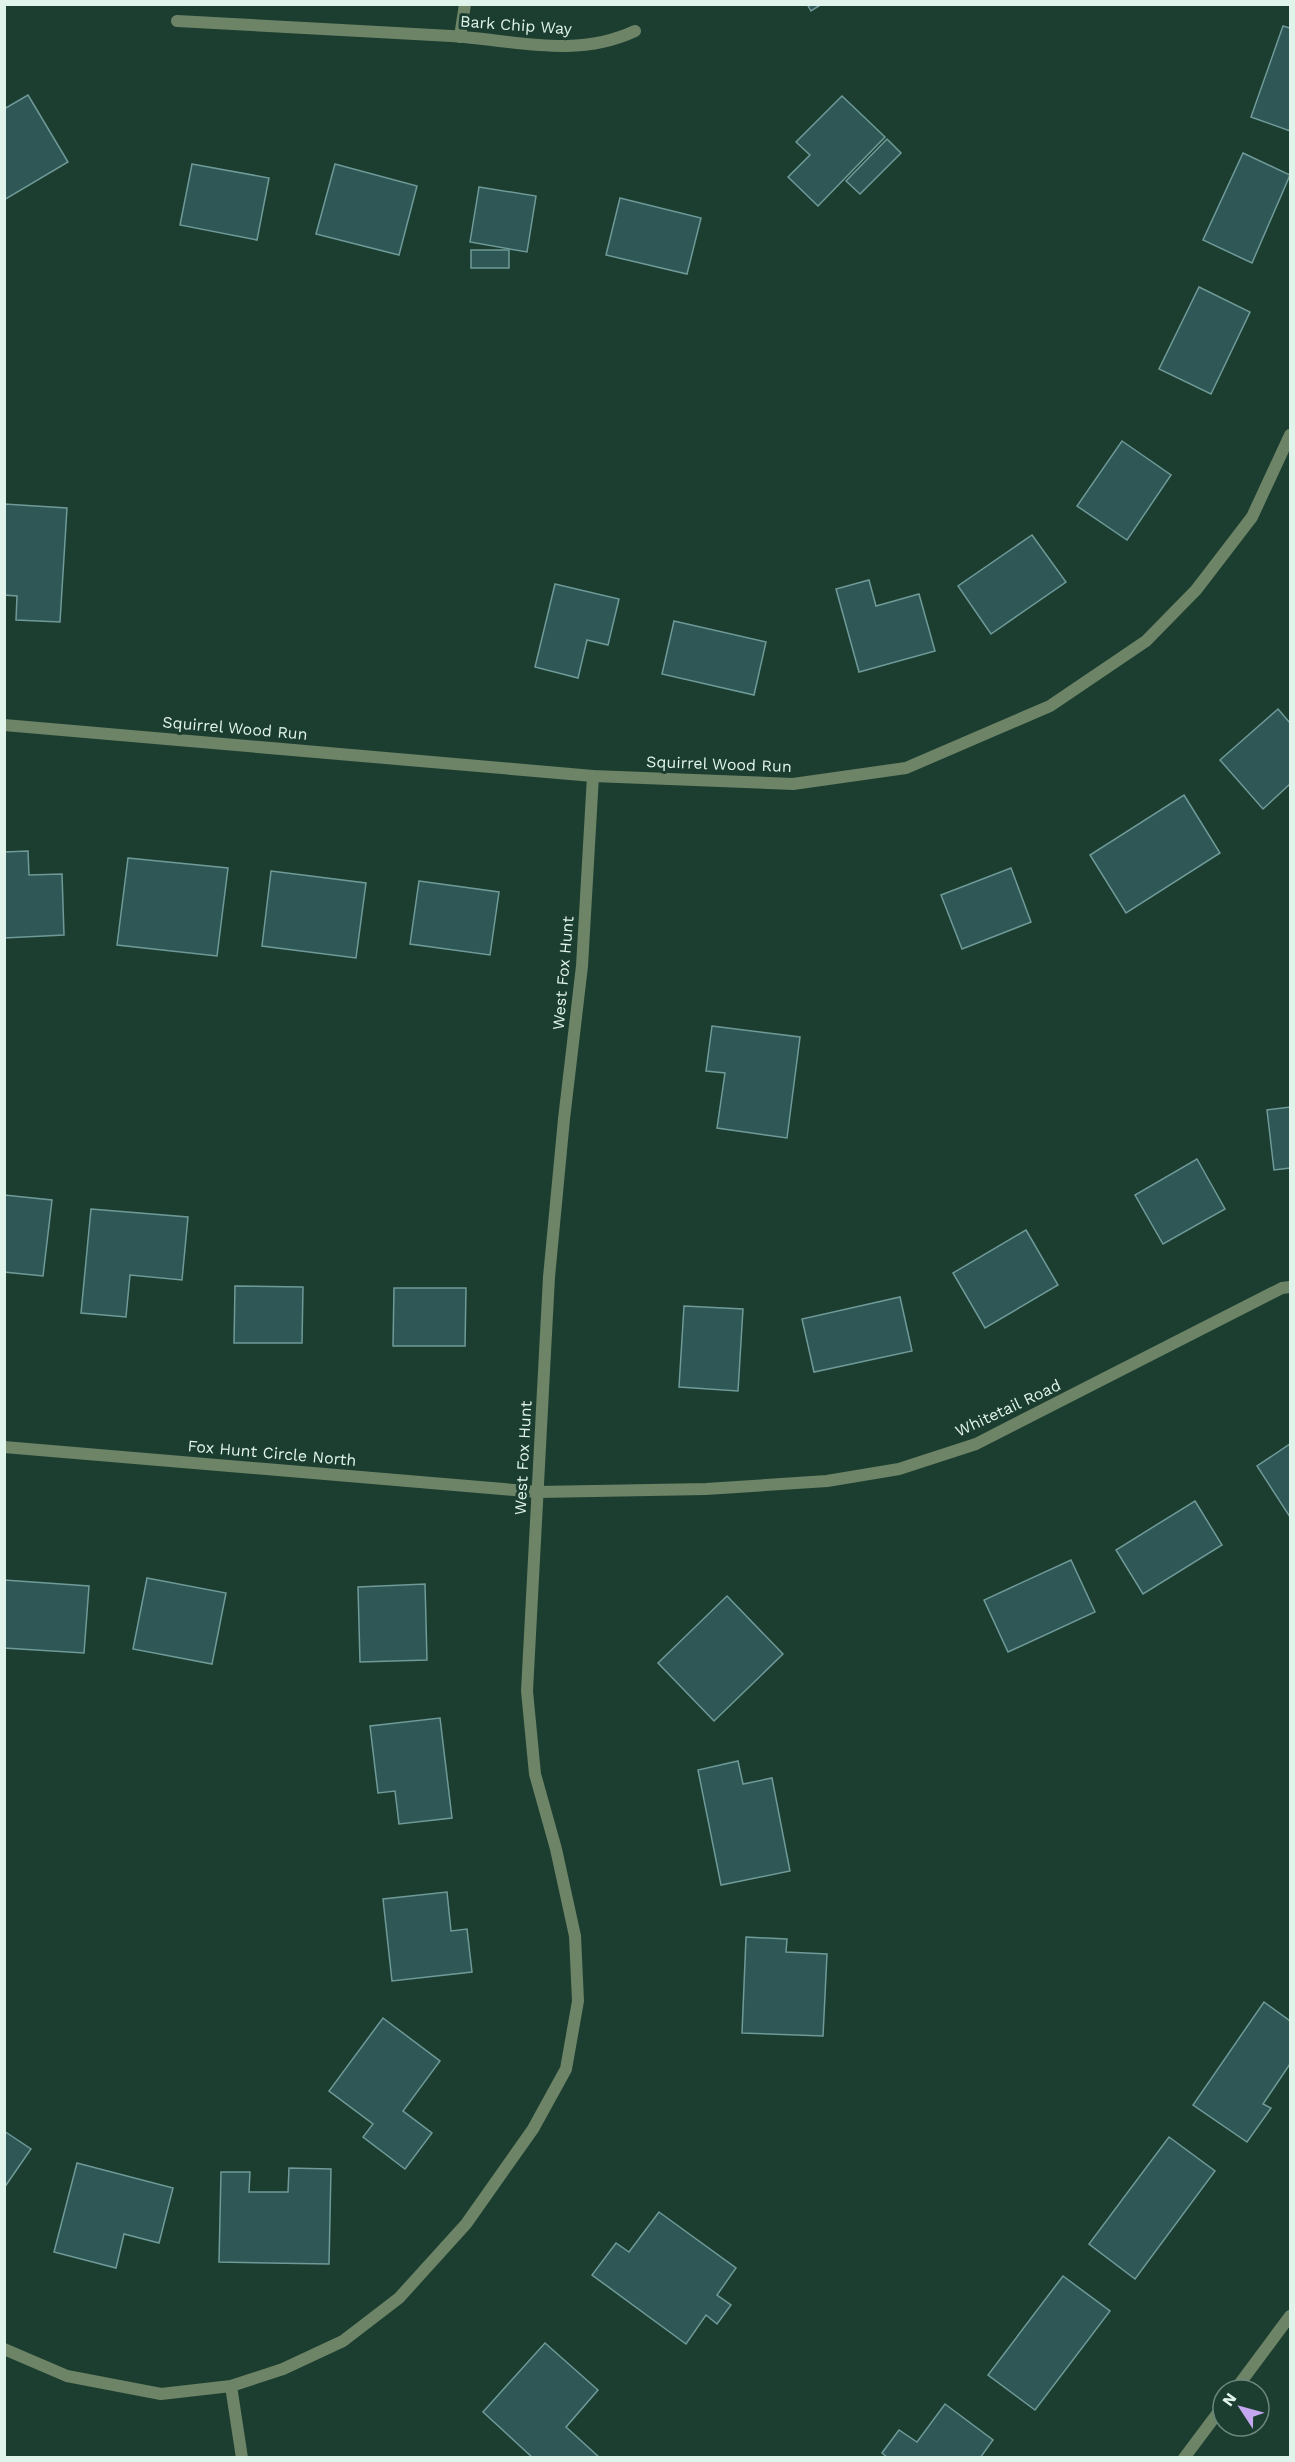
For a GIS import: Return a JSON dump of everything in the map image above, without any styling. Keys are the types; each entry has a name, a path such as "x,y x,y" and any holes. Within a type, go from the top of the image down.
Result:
{"street":[{"path":"460,37 465,4"},
{"name":"Bark Chip Way","path":"177,21 460,37 567,47 598,45 635,31"},
{"name":"Squirrel Wood Run","path":"4,725 593,776 793,784 906,768 1050,706 1146,640 1196,590 1252,517 1290,435"},
{"name":"West Fox Hunt","path":"4,2349 67,2376 160,2394 231,2386 283,2369 343,2341 399,2298 466,2224 533,2129 566,2069 578,2001 575,1936 556,1849 536,1774 527,1691 549,1277 582,966 593,776"},
{"name":"Whitetail Road","path":"538,1492 706,1489 827,1481 899,1469 976,1444 1282,1288 1290,1287"},
{"name":"Fox Hunt Circle North","path":"4,1447 538,1492"},
{"path":"1244,2378 1290,2316"},
{"path":"231,2386 242,2457"},
{"path":"1184,2457 1211,2422"}],"building":[{"path":"807,4 822,4 811,11"},
{"path":"1283,26 1290,28 1290,131 1251,117"},
{"path":"28,95 68,162 4,200 4,109"},
{"path":"842,96 885,137 818,206 788,177 810,155 796,142"},
{"path":"887,139 901,153 860,194 846,181"},
{"path":"1243,153 1290,175 1252,263 1203,240"},
{"path":"192,164 269,178 257,240 180,225"},
{"path":"335,164 417,186 399,255 316,234"},
{"path":"479,187 536,196 527,252 470,242"},
{"path":"620,198 701,218 687,274 606,255"},
{"path":"471,250 509,250 509,268 471,268"},
{"path":"1199,287 1250,312 1211,394 1159,369"},
{"path":"1122,441 1171,475 1127,540 1077,506"},
{"path":"4,504 67,508 60,622 16,620 17,596 4,595"},
{"path":"1032,535 1066,582 991,634 958,586"},
{"path":"869,580 876,606 919,594 935,651 859,672 836,589"},
{"path":"555,584 619,599 608,645 587,640 578,678 535,667"},
{"path":"674,621 766,642 754,695 662,674"},
{"path":"1278,709 1290,723 1290,784 1263,809 1220,760"},
{"path":"1184,795 1220,853 1126,913 1090,855"},
{"path":"28,851 29,875 62,874 64,935 4,938 4,852"},
{"path":"128,858 228,868 217,956 117,945"},
{"path":"1011,868 1031,922 962,949 941,895"},
{"path":"271,871 366,883 356,958 262,946"},
{"path":"419,881 499,892 490,955 410,944"},
{"path":"712,1026 800,1037 787,1138 717,1128 725,1073 706,1071"},
{"path":"1290,1107 1290,1168 1274,1170 1267,1110"},
{"path":"1197,1159 1225,1209 1163,1244 1135,1195"},
{"path":"4,1195 52,1200 43,1276 4,1272"},
{"path":"91,1209 188,1217 182,1280 130,1275 126,1317 81,1313"},
{"path":"1026,1230 1058,1285 985,1328 953,1273"},
{"path":"235,1286 303,1287 302,1343 234,1343"},
{"path":"394,1288 466,1288 465,1346 393,1346"},
{"path":"900,1297 912,1351 814,1372 802,1319"},
{"path":"684,1306 743,1309 738,1391 679,1387"},
{"path":"1290,1444 1290,1517 1257,1466"},
{"path":"1195,1501 1222,1545 1143,1594 1116,1550"},
{"path":"1071,1560 1095,1612 1008,1652 984,1600"},
{"path":"147,1578 226,1593 212,1664 133,1649"},
{"path":"4,1580 89,1586 84,1653 4,1648"},
{"path":"425,1584 427,1660 360,1662 358,1587"},
{"path":"727,1596 783,1654 714,1721 658,1663"},
{"path":"440,1718 452,1818 399,1824 395,1791 378,1793 370,1726"},
{"path":"738,1761 743,1784 772,1778 790,1871 721,1885 698,1770"},
{"path":"447,1892 451,1931 467,1929 472,1972 392,1981 383,1899"},
{"path":"746,1937 787,1939 786,1952 827,1954 823,2036 742,2033"},
{"path":"1264,2002 1290,2021 1290,2064 1263,2104 1271,2108 1247,2142 1193,2105"},
{"path":"383,2018 440,2061 403,2111 432,2133 405,2169 363,2137 373,2124 329,2091"},
{"path":"4,2131 31,2149 4,2188"},
{"path":"1169,2137 1215,2171 1135,2279 1089,2244"},
{"path":"77,2163 173,2188 159,2243 124,2234 116,2268 54,2252"},
{"path":"289,2168 331,2169 329,2264 219,2262 221,2172 250,2172 249,2192 288,2192"},
{"path":"659,2212 736,2268 717,2295 731,2305 717,2324 706,2315 686,2344 592,2275 616,2243 629,2252"},
{"path":"1063,2276 1110,2311 1035,2410 988,2375"},
{"path":"545,2343 598,2390 566,2427 600,2458 533,2458 483,2412"},
{"path":"945,2404 993,2440 980,2458 888,2458 882,2453 899,2430 917,2442"}]}
